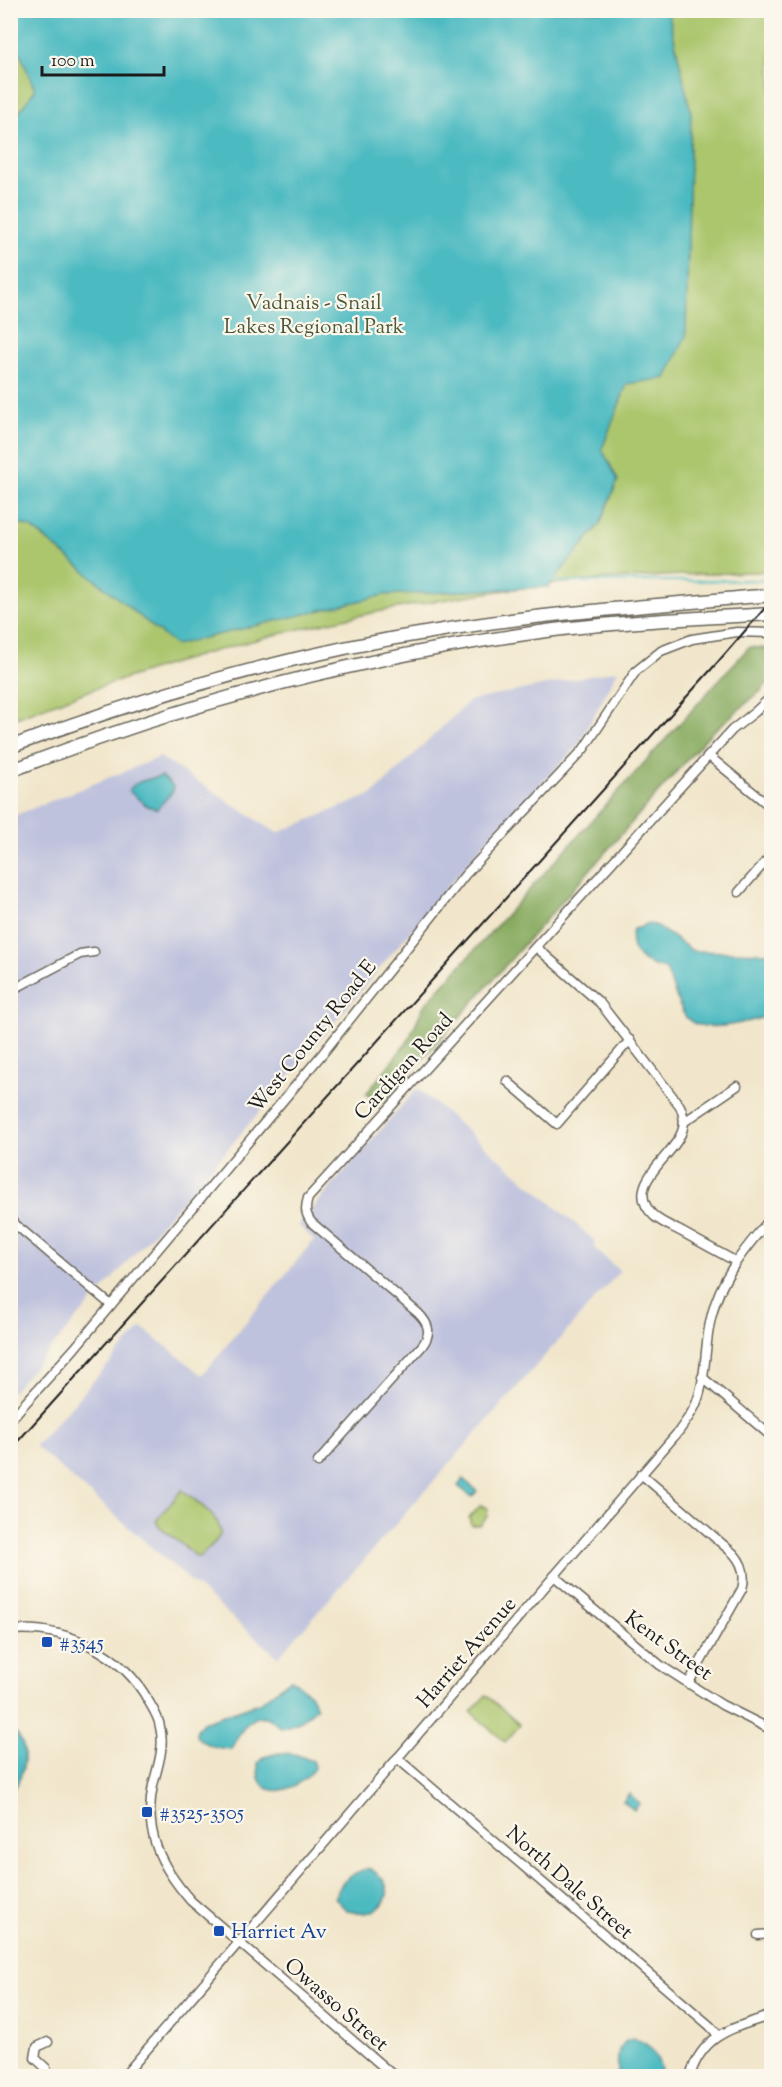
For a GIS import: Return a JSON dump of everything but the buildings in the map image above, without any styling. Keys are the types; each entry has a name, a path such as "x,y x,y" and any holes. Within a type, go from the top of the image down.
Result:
{"highway":[{"path":"10,747 108,711 191,685 275,663 380,640 505,621 771,595"},
{"path":"10,771 176,712 360,663 426,650 555,630 771,614"}],"street":[{"name":"West County Road E","path":"10,1420 111,1305 323,1053 465,875 584,750 636,671 661,651 692,639 737,632 771,633"},
{"name":"Cardigan Road","path":"318,1462 422,1346 428,1334 428,1326 418,1312 312,1222 305,1208 308,1198 732,730 771,696"},
{"path":"709,756 771,808"},
{"path":"764,802 771,795"},
{"path":"739,892 771,854"},
{"path":"536,947 600,1003 680,1106 684,1122 681,1135 647,1180 644,1195 652,1213 735,1261"},
{"path":"10,991 80,954 94,952"},
{"path":"507,1081 557,1124 630,1040"},
{"path":"684,1122 737,1086"},
{"name":"Harriet Avenue","path":"124,2076 689,1417 696,1405 711,1318 722,1285 735,1261 771,1217"},
{"path":"10,1220 111,1305"},
{"path":"702,1377 771,1437"},
{"path":"641,1474 734,1554 744,1575 741,1589 688,1684"},
{"name":"Kent Street","path":"554,1576 634,1645 688,1684 722,1705 771,1730"},
{"name":"Owasso Street","path":"10,1630 38,1629 72,1638 116,1661 140,1686 161,1728 160,1757 149,1805 153,1839 168,1873 191,1901 394,2076"},
{"name":"North Dale Street","path":"397,1758 702,2018 718,2035"},
{"path":"758,1935 771,1934"},
{"path":"690,2076 702,2051 718,2035 734,2026 771,2015"},
{"path":"45,2076 46,2067 35,2058 37,2047 48,2042"}],"shaded area":[{"path":"618,670 578,746 492,834 234,1142 11,1393 11,817 160,757 277,833 373,794 469,701"},
{"path":"417,1088 594,1240 595,1249 620,1271 278,1657 35,1446 142,1327 202,1375 314,1240 298,1225"}],"green space":[{"name":"Vadnais - Snail Lakes Regional Park","path":"11,11 771,11 771,571 581,581 484,593 415,605 278,634 210,652 77,695 11,720"},
{"path":"749,647 771,649 771,679 761,691 710,734 383,1104 366,1094 408,1041 423,1007"},
{"path":"182,1490 213,1516 220,1529 219,1538 201,1556 197,1557 156,1521"},
{"path":"481,1505 488,1509 487,1517 480,1525 471,1525 469,1518"},
{"path":"486,1695 520,1725 505,1742 471,1712"}],"water":[{"name":"Vadnais - Snail Lakes Regional Park","path":"11,10 668,11 691,112 686,336 666,378 627,384 602,449 618,480 600,524 548,587 384,595 175,645 32,528 11,521 11,123 35,90 11,31"},
{"path":"162,776 173,786 173,791 157,809 147,806 129,791 139,782"},
{"path":"646,924 655,925 693,951 771,953 771,1015 727,1025 703,1026 693,1023 684,1013 666,969 651,965 635,952 632,945 633,929"},
{"path":"463,1479 477,1491 472,1497 458,1486"},
{"path":"291,1679 310,1694 317,1707 299,1722 282,1728 272,1720 259,1717 244,1727 231,1749 212,1746 196,1736 197,1729 203,1722 259,1703"},
{"path":"11,1730 22,1743 24,1760 20,1778 11,1794"},
{"path":"279,1753 295,1754 313,1761 314,1768 295,1785 287,1789 271,1790 264,1786 259,1778 258,1763 264,1757"},
{"path":"629,1794 640,1803 634,1810 623,1801"},
{"path":"370,1869 380,1876 386,1885 385,1901 371,1912 361,1913 347,1910 335,1898 337,1892 348,1878"},
{"path":"634,2039 645,2044 654,2053 662,2076 618,2076 620,2047 623,2043"}],"waterway":[{"path":"553,579 557,582 772,580"}],"railway":[{"path":"10,1450 772,600"}],"place":[{"name":"#3545","path":"47,1642"},
{"name":"#3525-3505","path":"147,1812"},
{"name":"Harriet Av","path":"219,1931"}]}
